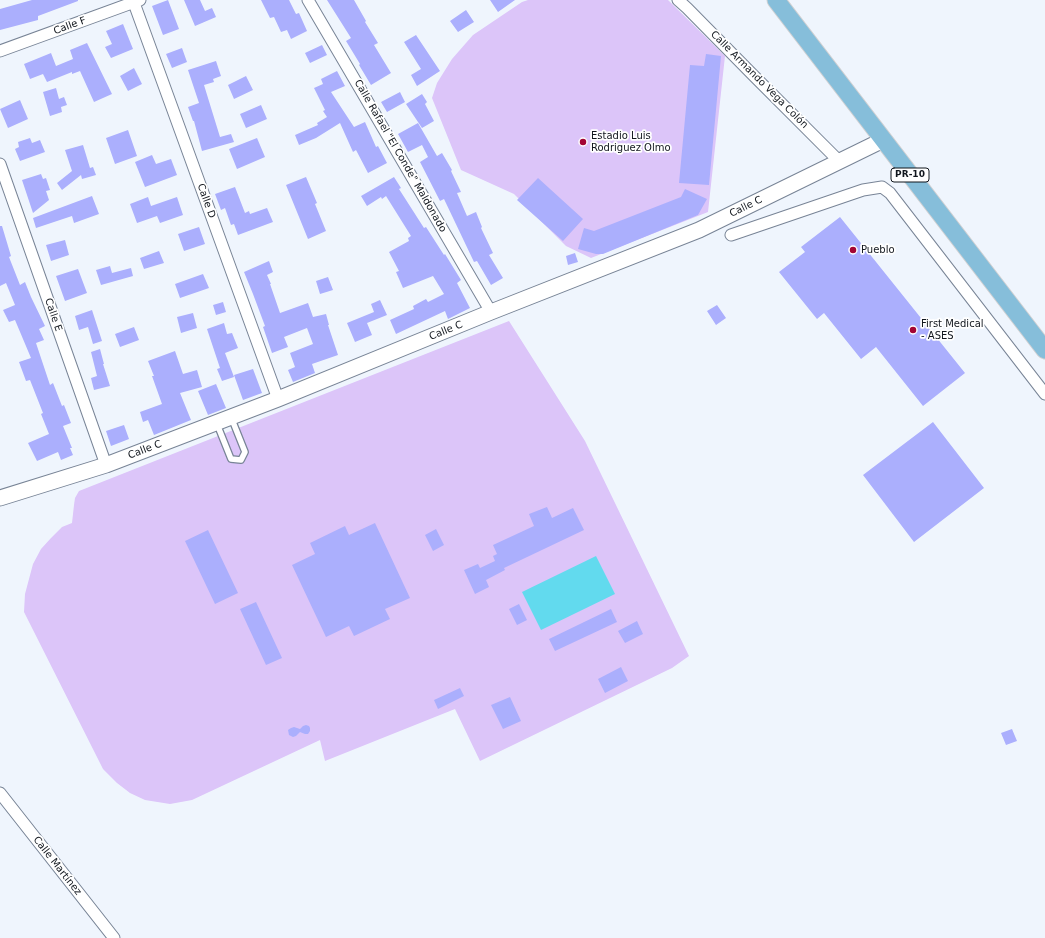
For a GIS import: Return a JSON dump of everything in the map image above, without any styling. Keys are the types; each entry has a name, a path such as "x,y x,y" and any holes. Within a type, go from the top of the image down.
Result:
{"main road":[{"name":"PR-10","path":"776,0 1045,350"}],"street":[{"name":"Calle Rafael \"El Conde\" Maldonado","path":"308,0 491,312"},
{"name":"Calle Armando Vega Colón","path":"678,0 688,4 754,76 839,161"},
{"name":"Calle F","path":"0,51 137,1"},
{"name":"Calle D","path":"137,1 278,399"},
{"name":"Calle C","path":"0,498 106,465 216,423 699,230 883,140"},
{"name":"Calle E","path":"0,164 106,465"},
{"path":"731,235 863,190 882,187 890,193 1045,394"},
{"name":"Calle Martínez","path":"0,793 114,938"}],"lane":[{"path":"216,423 230,459 242,460 245,452 231,417"}],"shaded area":[{"name":"Estadio Luis Rodriguez Olmo","path":"528,0 668,0 725,56 708,212 591,258 566,246 514,194 461,170 432,98 437,83 452,59 473,35 522,2"},
{"path":"509,321 585,441 689,656 672,668 480,761 455,709 325,761 320,740 192,800 170,804 145,800 130,793 117,783 103,769 24,612 25,594 33,564 41,549 51,538 62,527 72,523 75,498 79,491"}],"water":[{"path":"596,556 615,594 541,630 522,592"}],"building":[{"path":"32,0 78,1 38,16 38,20 0,30 0,9"},
{"path":"168,0 179,29 163,35 152,6"},
{"path":"184,0 200,0 205,11 212,8 216,17 195,26"},
{"path":"261,0 289,0 296,14 299,13 307,31 291,39 287,30 281,32 274,17 270,18"},
{"path":"327,0 354,0 378,43 374,45 391,73 371,85 346,41 351,38"},
{"path":"490,0 515,0 498,12"},
{"path":"466,10 474,22 458,32 450,21"},
{"path":"123,24 133,49 111,58 105,47 112,44 106,31"},
{"path":"416,35 440,71 417,86 411,75 421,69 404,42"},
{"path":"87,43 112,94 94,102 80,71 72,74 72,72 47,82 43,74 30,79 24,64 51,53 56,66 73,59 70,50"},
{"path":"322,45 327,55 310,63 305,53"},
{"path":"182,48 187,62 172,68 166,54"},
{"path":"706,54 721,56 709,185 679,183 690,65 704,66"},
{"path":"216,61 221,76 213,79 214,82 204,85 220,137 231,134 234,142 202,151 194,121 188,107 199,103 188,70"},
{"path":"134,68 142,84 128,91 120,76"},
{"path":"337,71 345,86 331,92 354,127 365,122 376,147 378,146 387,163 368,173 356,150 353,152 340,123 316,138 299,145 295,135 318,125 317,123 327,117 314,88 323,84 321,79"},
{"path":"246,76 253,90 234,99 228,85"},
{"path":"56,88 59,99 64,97 67,105 61,107 62,112 50,116 43,92"},
{"path":"400,92 405,102 387,112 381,102"},
{"path":"422,94 427,102 425,104 434,121 422,128 406,104"},
{"path":"20,100 28,119 8,128 0,109"},
{"path":"261,105 267,119 246,128 240,114"},
{"path":"418,123 437,156 442,153 452,170 451,171 461,192 457,193 467,216 476,212 482,227 481,228 493,253 489,255 503,278 491,285 477,261 474,262 444,199 440,201 420,162 428,157 422,145 408,152 398,134"},
{"path":"128,130 137,156 115,164 106,138"},
{"path":"30,138 32,143 40,140 45,152 20,161 15,149 19,147 18,142"},
{"path":"257,138 265,157 237,169 229,149"},
{"path":"83,145 90,168 93,167 96,175 82,179 81,175 62,190 57,183 72,171 65,150"},
{"path":"152,155 156,164 171,159 177,175 145,187 135,162"},
{"path":"41,174 43,179 46,178 50,190 46,191 49,200 33,213 22,180"},
{"path":"306,177 317,203 315,204 326,231 308,239 286,185"},
{"path":"394,177 401,188 399,189 424,228 426,227 461,280 457,283 470,308 448,319 445,311 396,334 390,320 414,309 413,306 426,299 428,302 444,294 433,276 403,288 396,272 399,271 389,252 409,241 408,238 411,236 386,196 382,199 381,197 367,206 361,196"},
{"path":"538,178 583,219 563,241 517,200"},
{"path":"235,187 245,213 249,211 250,214 267,208 273,222 238,235 234,224 231,225 225,208 221,210 215,194"},
{"path":"685,189 707,199 698,215 603,254 596,254 578,249 584,228 594,231 681,197"},
{"path":"92,196 99,214 74,223 72,216 36,228 33,218"},
{"path":"148,197 151,206 177,197 183,215 160,223 157,216 137,223 130,204"},
{"path":"840,217 965,373 923,406 876,347 861,359 824,313 817,319 779,272 805,252 801,247"},
{"path":"0,226 2,226 11,256 9,257 20,285 25,282 45,326 39,329 44,340 36,343 50,385 53,383 62,406 64,405 71,423 63,426 72,448 70,448 73,455 61,460 58,452 37,461 28,443 49,434 41,414 43,413 30,380 26,381 19,362 31,358 15,320 9,322 3,310 15,305 6,283 0,286"},
{"path":"199,227 205,244 184,251 178,234"},
{"path":"65,240 69,255 51,261 46,245"},
{"path":"159,251 164,263 144,269 140,258"},
{"path":"575,253 578,262 568,265 566,256"},
{"path":"269,261 273,272 267,275 280,313 308,303 313,317 326,314 338,355 312,364 315,373 293,382 288,370 295,367 290,353 313,344 307,328 284,337 288,347 272,353 263,327 265,326 244,272"},
{"path":"110,266 112,273 131,268 133,276 101,285 96,270"},
{"path":"78,269 87,293 65,301 56,276"},
{"path":"203,274 209,288 180,298 175,284"},
{"path":"328,277 333,290 320,294 316,281"},
{"path":"380,300 387,315 367,323 372,335 355,342 347,323 374,312 371,304"},
{"path":"223,302 226,312 216,315 213,305"},
{"path":"717,305 726,318 716,325 707,311"},
{"path":"92,310 102,341 93,344 88,327 79,330 75,316"},
{"path":"193,313 197,328 181,333 177,317"},
{"path":"224,323 227,334 232,333 238,348 225,353 234,377 222,381 217,369 220,368 207,329"},
{"path":"134,327 139,340 120,347 115,334"},
{"path":"100,349 110,386 94,390 91,378 97,376 91,352"},
{"path":"175,351 183,374 197,370 202,387 180,393 191,420 154,435 148,420 143,422 140,412 162,404 148,361"},
{"path":"253,369 262,393 243,400 234,375"},
{"path":"216,384 226,408 208,415 198,391"},
{"path":"933,422 984,488 914,542 863,475"},
{"path":"124,425 129,439 111,446 106,431"},
{"path":"547,507 552,518 573,508 584,530 504,568 505,570 486,580 489,587 475,594 464,570 478,564 480,568 495,561 493,556 497,554 493,545 534,526 529,514"},
{"path":"375,523 410,598 385,609 390,619 354,636 349,626 326,637 292,565 315,554 310,543 345,526 349,535"},
{"path":"436,529 444,545 433,551 425,535"},
{"path":"208,530 238,593 215,604 185,541"},
{"path":"256,602 282,658 266,665 240,609"},
{"path":"519,604 527,620 517,625 509,609"},
{"path":"611,609 617,622 555,651 549,639"},
{"path":"637,621 643,634 625,643 618,631"},
{"path":"621,667 628,681 605,693 598,679"},
{"path":"460,688 464,696 438,709 434,700"},
{"path":"510,697 521,721 503,729 491,705"},
{"path":"306,725 310,728 308,734 300,732 293,737 289,735 288,730 291,728 294,727 300,729"},
{"path":"1012,729 1017,741 1006,745 1001,733"}],"place":[{"name":"Estadio Luis Rodriguez Olmo","path":"583,142"},
{"name":"Pueblo","path":"853,250"},
{"name":"First Medical - ASES","path":"913,330"}]}
